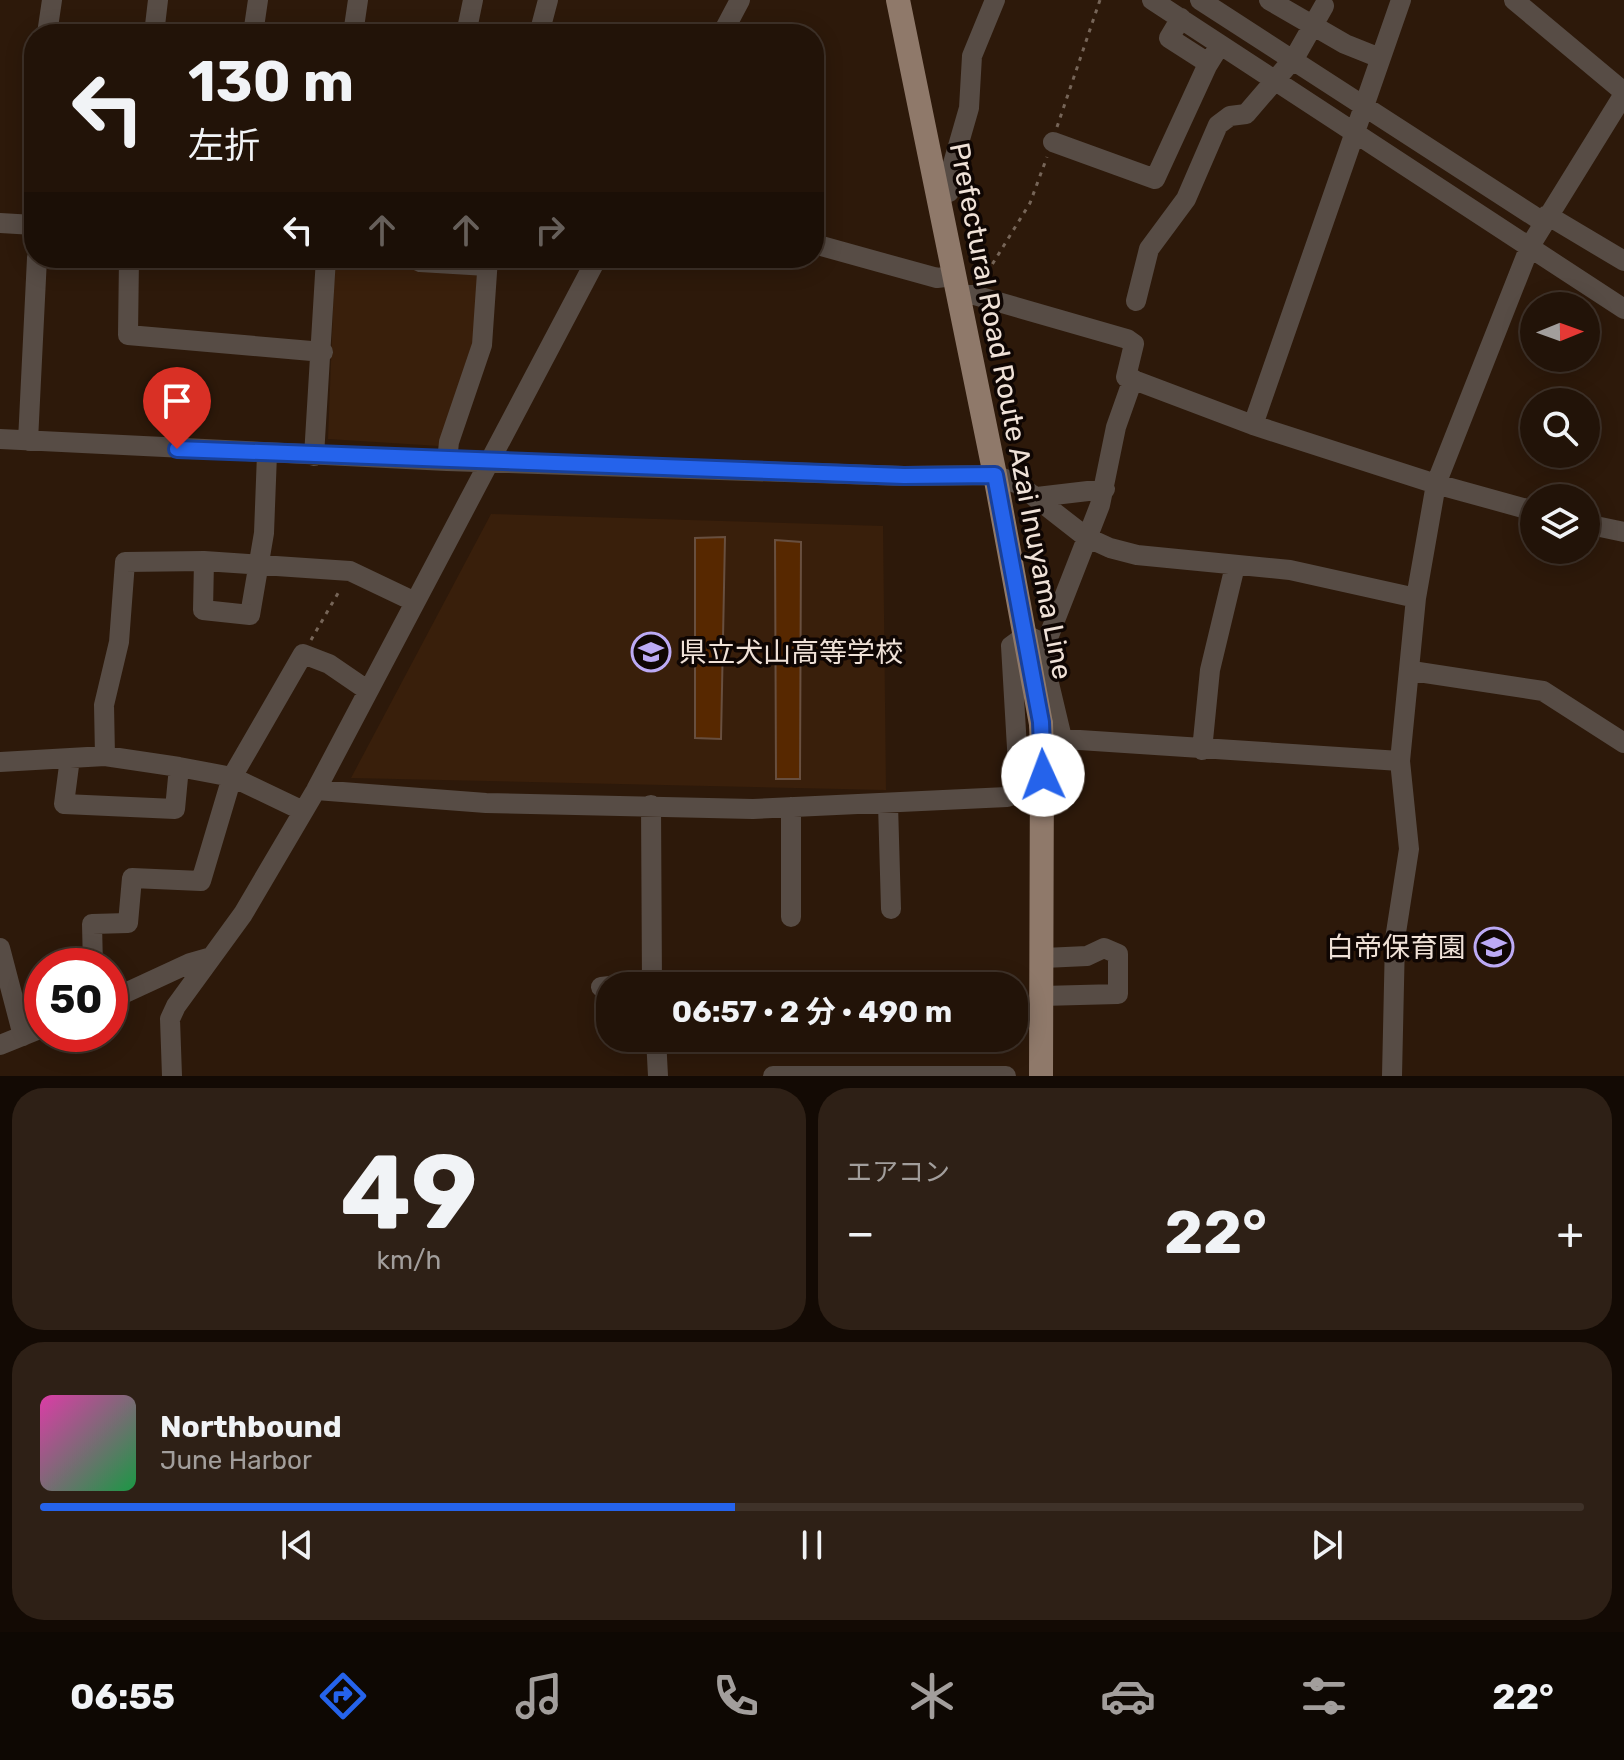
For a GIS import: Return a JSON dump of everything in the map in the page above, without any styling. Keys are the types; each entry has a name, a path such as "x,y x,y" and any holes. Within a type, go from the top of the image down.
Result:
{"main road":[{"name":"Prefectural Road Route Azai Inuyama Line","path":"898,0 995,475 1041,724 1044,958 1041,1076"}],"street":[{"path":"48,24 52,0"},
{"path":"155,24 158,0"},
{"path":"254,24 258,0"},
{"path":"354,24 358,0"},
{"path":"468,24 473,0"},
{"path":"542,24 548,0"},
{"path":"727,24 740,0"},
{"path":"937,196 949,192 952,167 969,108 972,56 995,0"},
{"path":"1152,0 1624,309"},
{"path":"1200,0 1292,61 1545,218 1624,261"},
{"path":"1269,0 1312,26 1380,58"},
{"path":"1253,425 1362,104 1401,0"},
{"path":"1392,1076 1395,939 1409,849 1400,761 1412,671 1416,598 1436,484 1530,246 1624,93 1514,0"},
{"path":"1136,301 1149,249 1186,199 1218,125 1230,116 1246,114 1292,61 1324,6"},
{"path":"1181,18 1169,38 1208,63"},
{"path":"1053,142 1155,179 1208,63 1220,45"},
{"path":"0,223 24,224"},
{"path":"824,247 937,278 974,295 1127,339 1134,344 1126,377 1253,425 1436,484 1520,507"},
{"path":"28,441 37,268"},
{"path":"129,268 128,335 323,352"},
{"path":"314,456 323,352 326,268"},
{"path":"447,461 449,442 482,345 488,268"},
{"path":"172,1076 170,1019 176,1006 243,914 301,810 316,790 413,601 592,268"},
{"path":"1051,681 1053,669 1048,638 1105,489 1116,427 1133,379"},
{"path":"0,439 447,461 904,476 995,475 1037,497 1086,537 1137,555 1290,570 1416,598"},
{"path":"204,561 203,610 250,615 264,533 267,454"},
{"path":"1037,497 1105,489"},
{"path":"1600,527 1624,532"},
{"path":"105,756 104,705 119,642 125,562 204,561 350,571 413,601"},
{"path":"1202,750 1210,670 1235,566"},
{"path":"316,790 486,803 791,807 1013,795 1019,782 1011,646 1026,635 1039,641 1051,681 1062,738"},
{"path":"93,948 92,924 128,923 132,878 201,881 232,777 303,654 329,664 367,690"},
{"path":"1412,671 1543,691 1624,743"},
{"path":"1017,737 1400,761"},
{"path":"0,762 105,756 179,767 232,777 301,810"},
{"path":"70,758 64,804 175,809 179,767"},
{"path":"888,804 891,909"},
{"path":"651,805 652,972"},
{"path":"791,807 791,917"},
{"path":"0,948 4,984 24,1018"},
{"path":"1042,996 1118,994 1118,954 1104,948 1087,956 1044,958"},
{"path":"128,992 190,963 211,957"},
{"path":"0,1045 24,1035"},
{"path":"657,1052 658,1076"},
{"path":"773,1076 1006,1076"}],"path":[{"path":"303,654 350,571"}],"shaded area":[{"path":"335,268 446,268 481,274 478,351 439,446 328,439"},
{"name":"県立犬山高等学校","path":"491,514 883,526 886,790 351,778"}],"building":[{"path":"725,537 721,739 695,738 695,538"},
{"path":"775,540 801,542 800,779 776,779"}],"place":[{"name":"県立犬山高等学校","path":"651,652"},
{"name":"白帝保育園","path":"1494,947"}],"route":[{"path":"177,449 904,476 995,475 1041,722 1043,775"}]}
